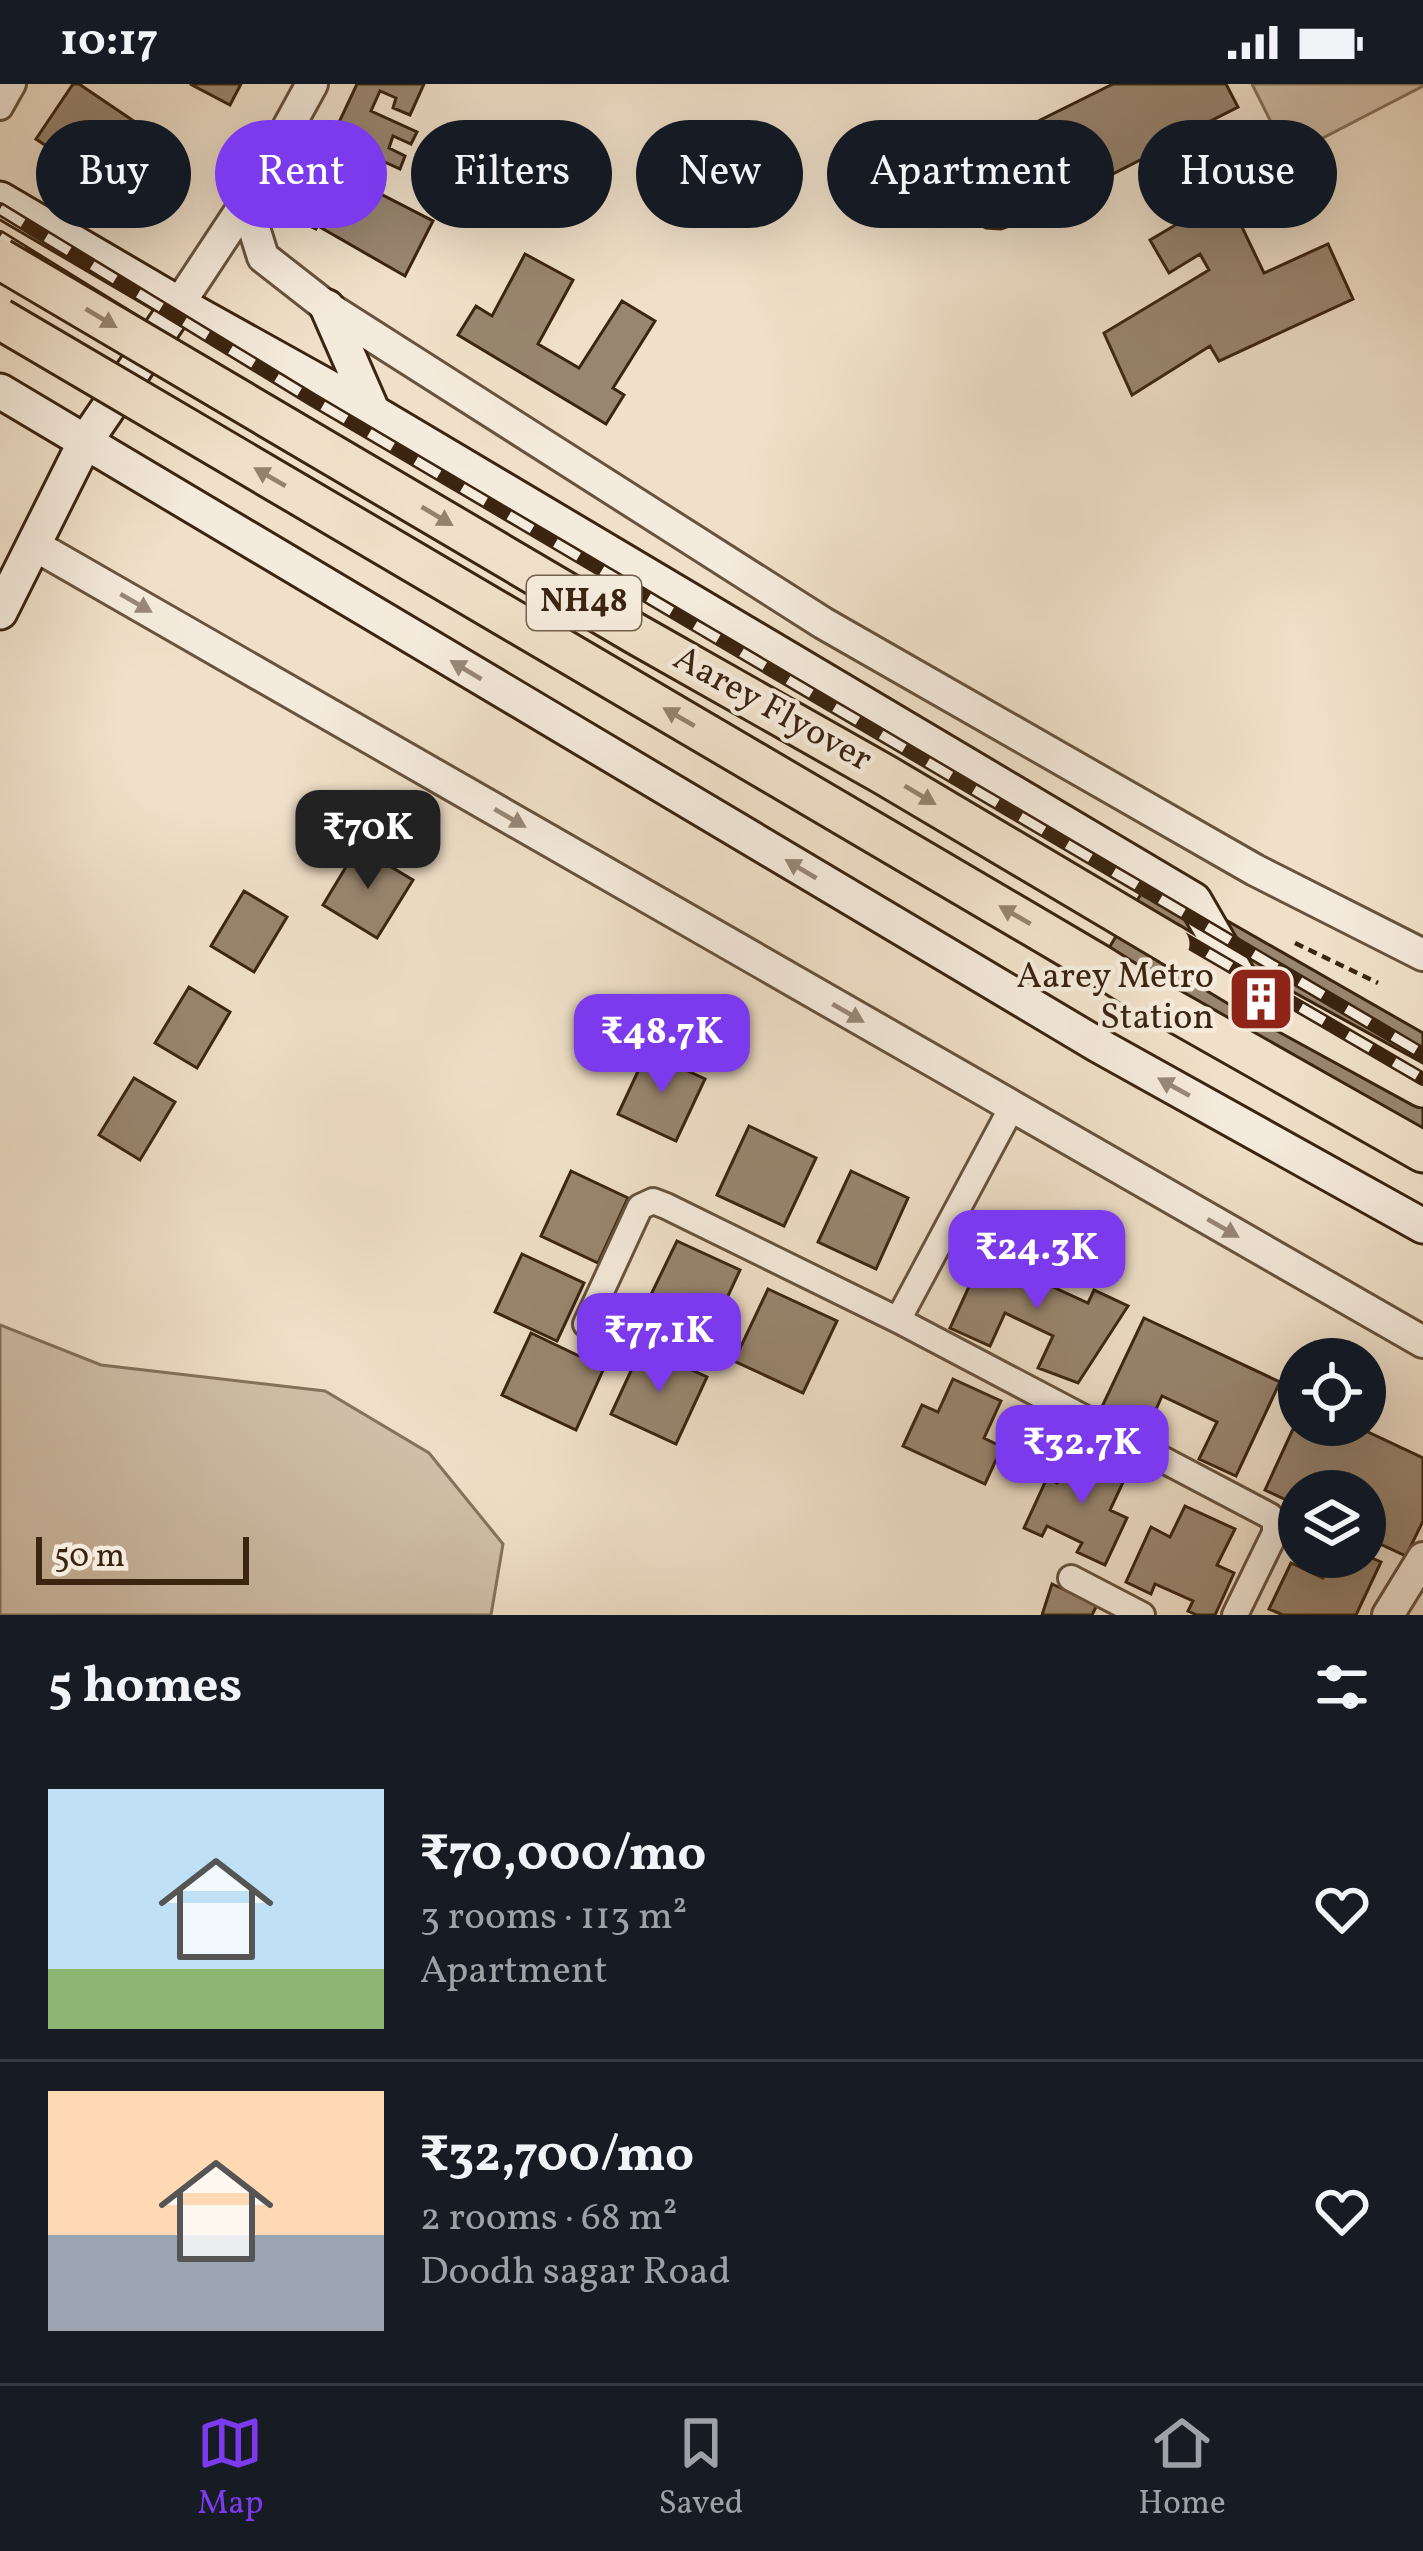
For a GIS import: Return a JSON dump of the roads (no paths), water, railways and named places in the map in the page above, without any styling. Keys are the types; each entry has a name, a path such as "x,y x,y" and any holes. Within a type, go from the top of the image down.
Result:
{"highway":[{"name":"Aarey Flyover","path":"0,259 1246,990"},
{"name":"Aarey Flyover","path":"0,319 1150,998 1423,1152"},
{"name":"NH48","path":"1246,990 1423,1087"}],"main road":[{"path":"0,199 373,412 1195,901 1246,990"},
{"path":"0,612 86,442 178,304"},
{"path":"327,308 373,412"},
{"path":"0,391 1098,1045 1423,1226"}],"street":[{"path":"0,106 13,84"},
{"path":"292,120 312,84"},
{"path":"178,304 229,228"},
{"path":"254,228 263,257 327,308 823,622 1255,870 1423,955"},
{"path":"34,545 1423,1342"},
{"path":"898,1320 1012,1107"},
{"path":"586,1324 640,1207 653,1201 898,1320 1270,1516 1275,1532 1235,1615"},
{"path":"1388,1615 1423,1558"},
{"path":"1071,1578 1142,1615"}],"railway":[{"path":"0,209 313,400 1423,1054"},
{"path":"0,237 299,422 1423,1079"}],"place":[{"name":"Aarey Metro Station","path":"1261,999"}]}
